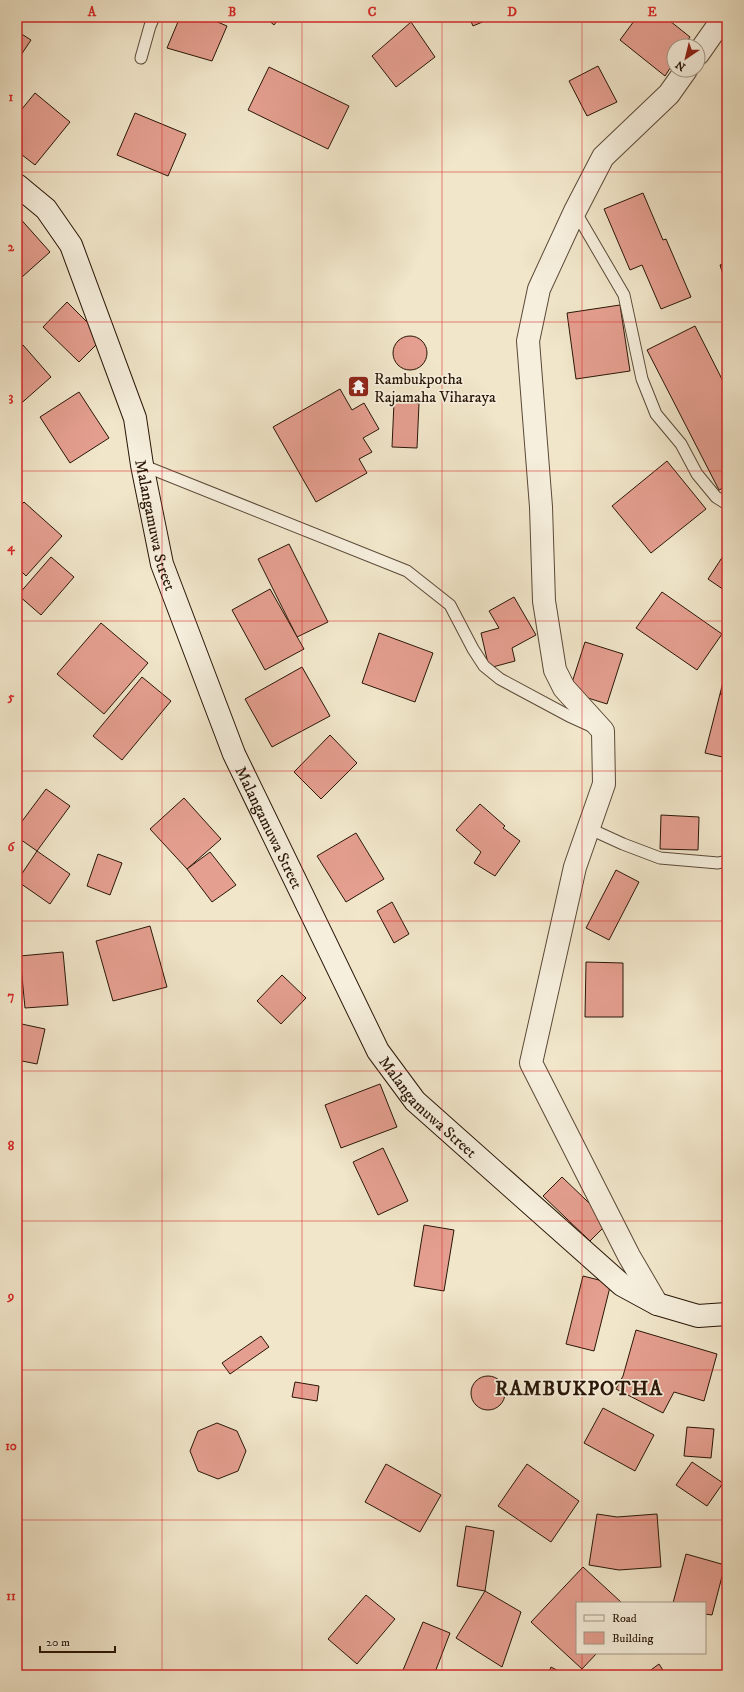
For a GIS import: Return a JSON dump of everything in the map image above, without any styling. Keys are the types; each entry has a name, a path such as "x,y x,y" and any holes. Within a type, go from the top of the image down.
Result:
{"street":[{"path":"706,43 724,17"},
{"path":"657,1304 629,1256 531,1063 575,867 604,784 603,731 564,688 555,670 544,601 541,507 528,341 539,289 575,211 603,157 669,94 680,78"},
{"name":"Malangamuwa Street","path":"17,185 46,209 72,245 135,418 142,465 162,564 234,754 378,1051 415,1101 622,1285 657,1304 698,1316 727,1314"}],"lane":[{"path":"141,58 154,17"},
{"path":"575,211 624,295 642,379 656,414 681,444 697,474 716,497 727,504"},
{"path":"142,465 407,571 450,605 473,649 484,666 500,679 569,716 603,731"},
{"path":"588,828 623,844 660,858 718,863 727,861"}],"path":[{"path":"262,1675 263,1671"}],"building":[{"path":"180,17 206,17 227,26 212,61 167,48"},
{"path":"265,17 280,17 274,25"},
{"path":"469,17 494,17 473,26"},
{"path":"637,17 665,17 690,37 666,38 665,76 620,40"},
{"path":"411,22 435,57 396,87 372,56"},
{"path":"17,31 31,40 17,61"},
{"path":"598,66 617,102 587,116 569,81"},
{"path":"269,67 349,106 328,149 248,110"},
{"path":"35,93 70,122 35,165 17,151 17,115"},
{"path":"135,113 186,134 168,176 117,155"},
{"path":"643,193 663,240 666,239 691,297 661,309 642,265 630,270 604,209"},
{"path":"17,215 50,252 22,277 17,272"},
{"path":"727,263 727,287 720,265"},
{"path":"67,302 103,338 79,362 43,327"},
{"path":"620,305 630,371 576,379 567,313"},
{"path":"695,326 727,389 727,486 719,490 647,350"},
{"path":"407,336 413,336 417,337 424,343 427,353 426,360 420,367 413,370 407,370 403,369 396,363 393,356 393,350 394,346 400,339"},
{"path":"23,345 51,377 17,407 17,350"},
{"path":"340,389 352,410 364,403 379,429 363,438 372,452 359,459 367,473 316,502 273,427"},
{"path":"79,392 109,438 70,463 40,417"},
{"path":"394,402 419,403 417,448 392,447"},
{"path":"667,461 706,509 651,553 612,506"},
{"path":"24,502 62,536 26,576 17,567 17,509"},
{"path":"289,544 328,622 297,637 258,559"},
{"path":"727,550 727,592 708,579"},
{"path":"51,557 74,577 41,615 18,595"},
{"path":"270,589 304,649 265,670 232,610"},
{"path":"662,592 722,634 697,670 636,628"},
{"path":"514,597 536,635 512,648 515,661 489,668 481,633 499,628 489,611"},
{"path":"101,623 148,663 104,714 57,674"},
{"path":"379,633 433,653 415,702 362,683"},
{"path":"585,642 623,654 607,704 569,692"},
{"path":"727,666 727,695 720,694"},
{"path":"302,667 330,716 272,747 245,699"},
{"path":"142,677 171,701 122,760 93,736"},
{"path":"720,694 727,695 727,758 705,753"},
{"path":"330,735 357,763 321,799 294,772"},
{"path":"46,789 70,806 37,851 17,837 17,828"},
{"path":"184,798 221,839 187,869 150,829"},
{"path":"480,804 505,826 503,828 520,841 495,876 474,863 481,852 456,830"},
{"path":"661,815 699,817 698,850 660,849"},
{"path":"356,833 384,879 346,902 317,856"},
{"path":"37,851 70,874 50,904 17,881"},
{"path":"210,852 236,885 212,902 187,869"},
{"path":"98,854 122,863 110,895 87,886"},
{"path":"616,870 639,882 609,940 586,928"},
{"path":"392,902 409,934 394,943 377,911"},
{"path":"150,926 167,987 113,1001 96,941"},
{"path":"63,952 68,1005 25,1008 20,956"},
{"path":"586,962 623,963 623,1017 585,1017"},
{"path":"282,975 306,998 281,1024 257,1001"},
{"path":"17,1023 45,1029 37,1064 17,1060"},
{"path":"380,1084 397,1127 341,1148 325,1105"},
{"path":"383,1148 408,1201 378,1215 353,1162"},
{"path":"562,1177 609,1222 590,1241 543,1196"},
{"path":"424,1225 454,1230 444,1291 414,1286"},
{"path":"583,1276 611,1283 594,1351 566,1344"},
{"path":"636,1330 717,1354 704,1401 674,1392 663,1413 616,1389 623,1376"},
{"path":"261,1336 269,1347 230,1374 222,1363"},
{"path":"488,1376 500,1381 505,1393 500,1405 488,1410 476,1405 471,1393 476,1381"},
{"path":"295,1382 319,1386 317,1401 292,1397"},
{"path":"603,1408 654,1435 635,1471 584,1443"},
{"path":"217,1423 237,1431 246,1451 238,1471 218,1479 198,1471 190,1451 198,1431"},
{"path":"687,1427 714,1429 711,1458 684,1456"},
{"path":"692,1462 723,1483 707,1506 676,1485"},
{"path":"386,1464 441,1495 420,1532 365,1502"},
{"path":"527,1464 579,1501 551,1542 498,1506"},
{"path":"597,1514 617,1517 657,1514 661,1567 619,1570 589,1565"},
{"path":"466,1526 494,1531 485,1591 457,1586"},
{"path":"686,1554 725,1565 712,1615 706,1614 706,1602 673,1602"},
{"path":"583,1567 621,1602 576,1602 576,1654 596,1654 582,1669 531,1622"},
{"path":"485,1591 521,1612 502,1667 456,1638"},
{"path":"366,1595 395,1619 357,1664 328,1639"},
{"path":"423,1622 450,1633 434,1675 401,1675"},
{"path":"659,1664 666,1675 644,1675"},
{"path":"551,1667 566,1675 548,1675"}],"place":[{"name":"Rambukpotha Rajamaha Viharaya","path":"358,387"}],"district":[{"name":"RAMBUKPOTHA","path":"579,1388"}]}
